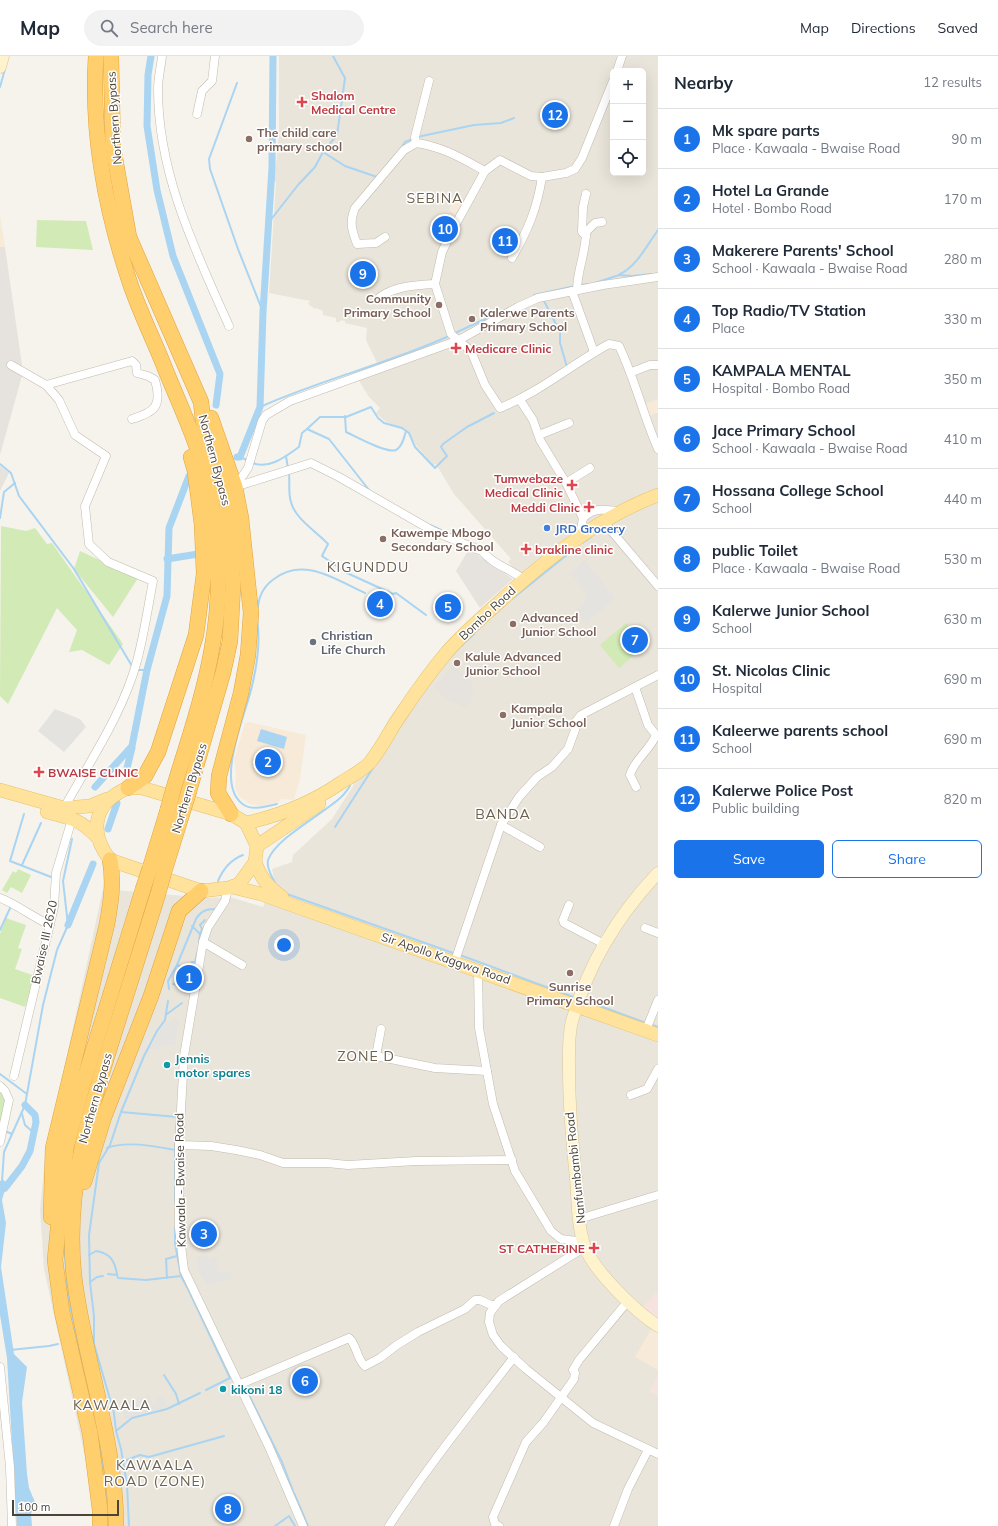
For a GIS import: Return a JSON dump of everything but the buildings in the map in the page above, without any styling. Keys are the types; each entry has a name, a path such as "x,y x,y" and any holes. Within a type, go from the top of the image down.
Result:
{"highway":[{"name":"Northern Bypass","path":"96,56 95,86 100,163 113,228 130,282 180,407 196,442 206,474 214,516 219,573 212,647 175,811 164,872 99,1081 82,1142 74,1190 72,1225 74,1275 83,1329 111,1465 116,1526"},
{"name":"Northern Bypass","path":"110,56 113,147 130,237 200,402 203,420 227,504 233,592 230,641 223,672 181,789"},
{"path":"200,402 212,419 235,487 241,518 252,612 248,655 241,693 220,776 218,793 231,814"},
{"path":"128,788 145,776 158,752 188,664 196,635 201,606 204,574 202,525 195,471 180,407"},
{"name":"Northern Bypass","path":"100,1526 99,1503 90,1433 62,1312 55,1260 66,1148 82,1087 143,889 150,868 175,811"},
{"path":"55,1260 51,1221 53,1148 112,899 113,878 110,860"},
{"path":"72,1225 99,1130 151,996 173,925 179,911 201,891"}],"main road":[{"name":"Bombo Road","path":"246,824 291,811 329,792 355,774 370,762 402,712 447,652 462,635 523,579 580,536 620,512 658,495"},
{"name":"Bombo Road","path":"257,846 340,792 355,774"},
{"path":"0,790 64,808 90,806 128,788 142,788 231,814 246,824 252,833 257,846 255,862 245,878 230,888 201,891 110,860 102,849 97,837 85,824 0,797"},
{"path":"97,837 99,818 107,799"},
{"path":"255,862 260,876 270,889 296,906"},
{"name":"Sir Apollo Kaggwa Road","path":"230,888 261,894 478,969 652,1032"}],"street":[{"path":"0,67 3,56"},
{"path":"162,56 158,88 160,119 170,175 186,228 229,326"},
{"path":"198,114 202,91 212,81 215,56"},
{"path":"618,68 622,56"},
{"path":"385,237 376,243 357,244 352,233 351,217 355,208 404,150 415,140 429,81"},
{"path":"610,88 582,158 575,169 566,173 531,176 500,160 485,171 442,252 435,284 454,338 471,351 485,386 500,408 520,400 594,352 609,344 619,346 632,372 649,430 658,449"},
{"path":"415,140 451,153 485,171"},
{"path":"512,258 528,230 534,215 542,176"},
{"path":"586,194 583,207 582,232 586,236"},
{"path":"594,352 576,288 588,228 595,223 602,222"},
{"path":"235,487 248,468 262,421 266,415 299,397 454,338 538,298 576,288 658,277"},
{"path":"380,297 390,291 412,286 435,284"},
{"path":"46,385 132,361 136,365 137,373 155,380 159,395 153,409 148,414 132,419"},
{"path":"10,365 46,385 59,400 75,434 106,456 85,506 89,544 108,562 153,581 137,661 125,694 116,715 64,808"},
{"path":"632,372 650,365 658,365"},
{"path":"520,400 539,435 540,440 566,483 583,518"},
{"path":"539,435 568,423"},
{"path":"235,487 311,463 339,477 433,531 482,551 486,556 504,568 514,571 523,579"},
{"path":"566,483 590,468"},
{"path":"580,536 580,526 583,518 588,513 600,510 620,512"},
{"path":"603,521 658,586"},
{"path":"455,961 501,826 519,797 537,777 552,767 568,749 575,730 573,724 581,714 658,675"},
{"path":"635,687 648,725 656,735 654,741 631,769 630,775 636,787"},
{"name":"Bwaise III 2620","path":"14,1076 54,906 56,873 72,819"},
{"path":"501,826 540,847"},
{"name":"Nanfumbambi Road","path":"658,873 629,906 604,944 572,1022 570,1035 569,1083 569,1114 579,1219 585,1244 601,1271 628,1301 658,1326"},
{"name":"Kawaala - Bwaise Road","path":"230,888 225,901 208,927 203,942 184,1056 179,1145 179,1228 184,1270 269,1447 303,1526"},
{"path":"0,898 17,904 32,916 50,925"},
{"path":"569,905 563,920 564,923 604,944"},
{"path":"645,928 658,933"},
{"path":"203,942 242,965"},
{"path":"478,969 479,1028 493,1104 515,1171 551,1232 561,1239 585,1244"},
{"path":"652,1032 658,1000"},
{"path":"381,1029 376,1056 435,1068 487,1071"},
{"path":"631,1095 647,1090 658,1069"},
{"path":"0,1086 5,1091 9,1100 0,1142"},
{"path":"179,1145 211,1146 236,1150 260,1155 283,1163 327,1163 348,1165 416,1161 512,1160"},
{"path":"579,1219 658,1195"},
{"path":"585,1244 496,1305 490,1313 490,1327 496,1340 514,1357 560,1397 597,1426 658,1454"},
{"path":"240,1387 243,1382 349,1338 355,1346 362,1364 366,1366 418,1332 465,1309 475,1300 496,1305"},
{"path":"499,1526 495,1524 493,1517 526,1442 543,1423 574,1378 575,1373 573,1370 579,1360 628,1301"},
{"path":"389,1526 420,1478 445,1449 464,1420 514,1357"},
{"path":"0,1367 10,1467 12,1526"},
{"path":"614,1526 628,1489 648,1450"}],"shaded area":[{"path":"279,56 658,56 658,1526 92,1526 92,1489 44,1269 40,1210 45,1157 103,889 208,898 230,897 263,907 274,878 272,869 292,862 293,855 332,819 353,786 357,774 397,714 521,576 508,562 511,559 454,494 436,464 433,465 416,445 409,432 386,422 376,413 380,408 369,397 358,379 380,369 366,340 367,328 345,323 345,321 341,320 340,322 336,322 336,318 323,315 323,311 316,308 315,309 308,304 310,301 269,293 276,182 273,180 279,135"},
{"path":"455,198 462,203 455,214 449,210"},
{"path":"0,215 5,247 0,247"},
{"path":"0,247 5,247 23,372 0,455"},
{"path":"658,399 658,413 648,416 644,404"},
{"path":"0,466 9,473 0,491"},
{"path":"469,549 513,579 480,608 456,571"},
{"path":"584,560 615,598 586,623 576,612 588,597 571,573"},
{"path":"453,666 473,683 471,686 473,693 467,708 447,699 433,688"},
{"path":"55,709 80,719 86,727 64,752 38,731"},
{"path":"249,722 306,735 300,779 294,800 281,799 279,802 261,806 250,804 239,796 235,787 236,774 234,759 245,723"},
{"path":"174,1019 179,1020 175,1046 161,1045 160,1051 149,1049 166,1021 172,1023"},
{"path":"207,1255 208,1260 216,1257 219,1272 231,1272 232,1279 208,1286 200,1274 195,1262 198,1261 197,1257"},
{"path":"656,1293 658,1295 658,1319 643,1307"},
{"path":"652,1327 658,1330 658,1370 635,1357"},
{"path":"658,1376 658,1395 649,1392"},
{"path":"149,1395 152,1404 157,1402 156,1398 164,1396 167,1407 125,1419 121,1404"}],"green space":[{"path":"37,220 86,221 93,250 36,247"},
{"path":"1,526 26,531 35,528 47,544 52,543 123,644 109,665 82,650 69,652 77,630 57,608 8,704 0,696"},
{"path":"80,551 138,578 113,617 74,569"},
{"path":"626,623 645,646 619,668 600,645"},
{"path":"18,869 31,875 22,893 11,887 7,893 2,890 13,871 16,873"},
{"path":"6,918 26,925 18,948 22,949 15,969 35,976 25,1007 0,998 0,934"},
{"path":"0,1088 7,1100 0,1126"}],"water":[{"path":"261,729 287,737 284,749 257,741"},
{"path":"9,1178 11,1184 4,1193 2,1200 6,1223 1,1267 14,1354 27,1367 22,1402 27,1474 29,1488 35,1502 31,1514 32,1526 17,1526 7,1358 0,1315 0,1181 4,1180 6,1183"}],"waterway":[{"path":"151,56 148,75 147,126 157,190 173,256 220,374 216,405"},
{"path":"237,457 240,457 260,407 263,312 272,168 273,56"},
{"path":"269,222 298,185 315,167 323,152 337,135 345,78 333,56"},
{"path":"0,87 5,69"},
{"path":"237,83 209,159 210,169 238,249 263,312"},
{"path":"417,137 474,125 501,123 514,118"},
{"path":"401,148 405,142 413,139"},
{"path":"323,152 345,166 377,177 378,176"},
{"path":"620,274 637,261 658,230"},
{"path":"595,283 619,275 632,276 651,274"},
{"path":"579,285 589,284"},
{"path":"534,295 575,286"},
{"path":"543,299 560,332 560,343 567,367"},
{"path":"455,333 505,310"},
{"path":"260,407 283,397 402,355 449,336"},
{"path":"307,429 320,417 346,417 371,407 378,418 384,423 402,428 409,433 415,447 435,468 447,456 441,447 443,444 467,427 494,413"},
{"path":"345,416 346,432 371,444 392,451 400,447 406,431"},
{"path":"253,463 265,465 283,458 299,447 302,433 307,429 329,439 369,490"},
{"path":"286,456 288,469"},
{"path":"240,457 247,460"},
{"path":"0,464 11,473 19,496 74,569 132,666"},
{"path":"289,473 290,495 293,508 302,520 328,544 322,556 347,573 393,594 396,593 426,615"},
{"path":"95,787 132,746 147,670 167,596 169,528 189,476"},
{"path":"0,518 4,492 15,483"},
{"path":"430,525 441,530"},
{"path":"582,543 591,537"},
{"path":"512,599 573,550"},
{"path":"167,559 198,554"},
{"path":"258,607 261,595 267,585 285,572 297,570 320,572 365,593"},
{"path":"257,620 259,637 257,662 249,698 234,748 231,766 231,782 235,795 244,805 248,807 260,808 277,804"},
{"path":"461,646 474,634"},
{"path":"136,670 147,670"},
{"path":"126,772 132,748"},
{"path":"335,827 373,768"},
{"path":"275,883 268,866 268,860 273,852 280,843 341,797 350,786"},
{"path":"108,829 117,803"},
{"path":"24,814 10,861 51,877"},
{"path":"22,865 41,823"},
{"path":"2,1181 4,1152 25,1105 43,1005 57,950 68,925 63,881 72,839"},
{"path":"218,881 228,865 234,859 243,855"},
{"path":"68,925 93,864"},
{"path":"287,894 456,954"},
{"path":"0,930 11,906"},
{"path":"169,989 168,981 177,965 196,919 204,911 215,909"},
{"path":"200,934 202,929 200,925 205,920"},
{"path":"192,926 200,934 199,942"},
{"path":"177,965 189,970 192,962 195,962 198,950"},
{"path":"460,955 576,998"},
{"path":"173,984 192,987"},
{"path":"584,1000 646,1023"},
{"path":"129,1526 127,1485 121,1449 116,1431 114,1413 94,1344 94,1316 90,1282 89,1235 99,1163 110,1145 121,1112 144,1056 157,1031 165,1020 168,1001"},
{"path":"167,1014 182,1003"},
{"path":"650,1024 658,1027"},
{"path":"0,1074 27,1094"},
{"path":"5,1188 22,1166 30,1151 36,1122 35,1115 25,1105"},
{"path":"121,1112 177,1117 175,1150 175,1201"},
{"path":"22,1114 25,1125 34,1133"},
{"path":"5,1131 12,1134"},
{"path":"107,1148 131,1145 175,1150"},
{"path":"175,1228 175,1243 181,1276 230,1378 206,1390"},
{"path":"64,1242 68,1296 92,1409"},
{"path":"89,1255 96,1251 101,1252 111,1258 117,1275"},
{"path":"167,1278 166,1259 177,1256"},
{"path":"108,1274 117,1275 118,1278 146,1280 181,1276"},
{"path":"90,1282 97,1277 103,1276"},
{"path":"10,1350 58,1344"},
{"path":"164,1375 176,1394 179,1404"},
{"path":"244,1385 282,1462 293,1491"},
{"path":"116,1431 132,1418 167,1409 200,1393"},
{"path":"124,1461 140,1455 149,1457 224,1436"},
{"path":"99,1445 106,1498"},
{"path":"294,1493 308,1526"},
{"path":"275,1526 289,1516 295,1526"}],"place":[{"name":"Shalom Medical Centre","path":"302,102"},
{"name":"Kalerwe Police Post","path":"555,115"},
{"name":"The child care primary school","path":"249,139"},
{"name":"St. Nicolas Clinic","path":"445,229"},
{"name":"Kaleerwe parents school","path":"505,241"},
{"name":"Kalerwe Junior School","path":"363,274"},
{"name":"Community Primary School","path":"439,305"},
{"name":"Kalerwe Parents Primary School","path":"472,319"},
{"name":"Medicare Clinic","path":"456,348"},
{"name":"Tumwebaze Medical Clinic","path":"572,485"},
{"name":"Meddi Clinic","path":"589,507"},
{"name":"JRD Grocery","path":"547,528"},
{"name":"Kawempe Mbogo Secondary School","path":"383,539"},
{"name":"brakline clinic","path":"526,549"},
{"name":"Top Radio/TV Station","path":"380,604"},
{"name":"KAMPALA MENTAL","path":"448,607"},
{"name":"Advanced Junior School","path":"513,624"},
{"name":"Hossana College School","path":"635,640"},
{"name":"Christian Life Church","path":"313,642"},
{"name":"Kalule Advanced Junior School","path":"457,663"},
{"name":"Kampala Junior School","path":"503,715"},
{"name":"Hotel La Grande","path":"268,762"},
{"name":"BWAISE CLINIC","path":"39,772"},
{"name":"Sunrise Primary School","path":"570,973"},
{"name":"Mk spare parts","path":"189,978"},
{"name":"Jennis motor spares","path":"167,1065"},
{"name":"Makerere Parents' School","path":"204,1234"},
{"name":"ST CATHERINE","path":"594,1248"},
{"name":"Jace Primary School","path":"305,1381"},
{"name":"kikoni 18","path":"223,1389"},
{"name":"public Toilet","path":"228,1509"}],"district":[{"name":"SEBINA","path":"435,198"},
{"name":"KIGUNDDU","path":"368,567"},
{"name":"BANDA","path":"503,814"},
{"name":"ZONE D","path":"366,1056"},
{"name":"KAWAALA","path":"112,1405"},
{"name":"KAWAALA ROAD (ZONE)","path":"155,1474"}]}
